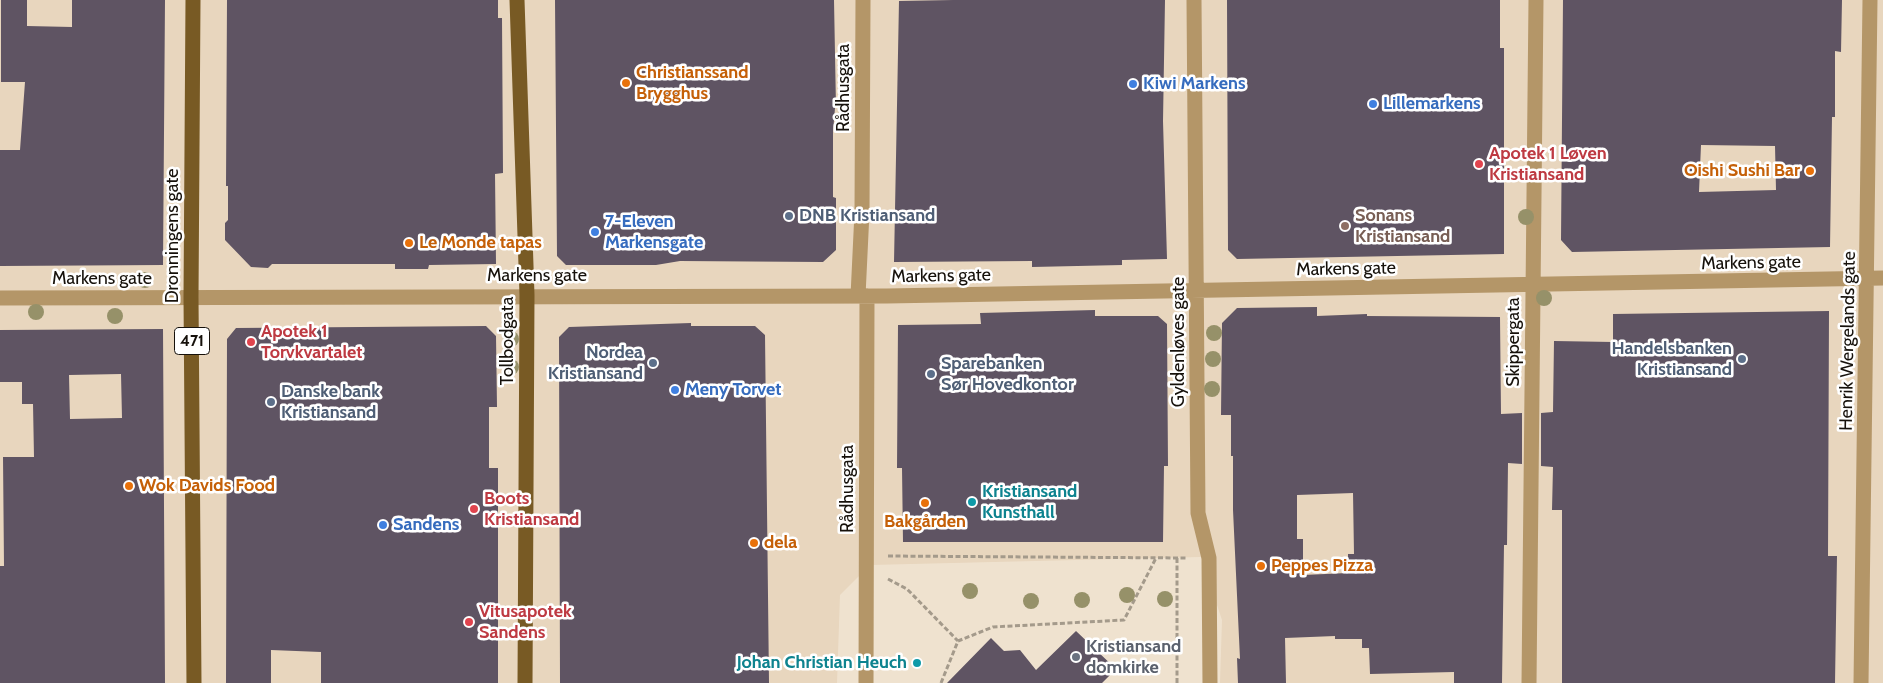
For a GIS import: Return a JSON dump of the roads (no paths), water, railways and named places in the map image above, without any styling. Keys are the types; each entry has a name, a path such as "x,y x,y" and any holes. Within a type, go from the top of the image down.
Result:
{"main road":[{"name":"Dronningens gate","path":"194,0 191,297 194,683"},
{"name":"Tollbodgata","path":"517,0 527,295 524,683"}],"street":[{"name":"Rådhusgata","path":"863,0 862,296 866,683"},
{"name":"Gyldenløves gate","path":"1194,0 1198,290 1198,514 1209,558 1210,683"},
{"name":"Skippergata","path":"1529,683 1536,0"},
{"name":"Henrik Wergelands gate","path":"1861,683 1870,0"},
{"name":"Markens gate","path":"0,298 527,295 862,296 1883,278"}],"place":[{"name":"Christianssand Brygghus","path":"626,83"},
{"name":"Kiwi Markens","path":"1133,84"},
{"name":"Lillemarkens","path":"1373,104"},
{"name":"Apotek 1 Løven Kristiansand","path":"1479,164"},
{"name":"Oishi Sushi Bar","path":"1810,171"},
{"name":"DNB Kristiansand","path":"789,216"},
{"name":"Sonans Kristiansand","path":"1345,226"},
{"name":"7-Eleven Markensgate","path":"595,232"},
{"name":"Le Monde tapas","path":"409,243"},
{"name":"Apotek 1 Torvkvartalet","path":"251,342"},
{"name":"Handelsbanken Kristiansand","path":"1742,359"},
{"name":"Nordea Kristiansand","path":"653,363"},
{"name":"Sparebanken Sør Hovedkontor","path":"931,374"},
{"name":"Meny Torvet","path":"675,390"},
{"name":"Danske bank Kristiansand","path":"271,402"},
{"name":"Wok Davids Food","path":"129,486"},
{"name":"Kristiansand Kunsthall","path":"972,502"},
{"name":"Bakgården","path":"925,503"},
{"name":"Boots Kristiansand","path":"474,509"},
{"name":"Sandens","path":"383,525"},
{"name":"dela","path":"754,543"},
{"name":"Peppes Pizza","path":"1261,566"},
{"name":"Vitusapotek Sandens","path":"469,622"},
{"name":"Kristiansand domkirke","path":"1076,657"},
{"name":"Johan Christian Heuch","path":"917,663"}]}
